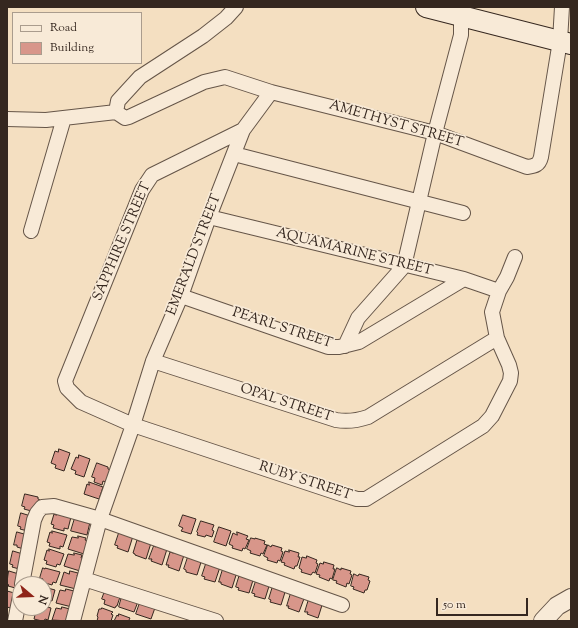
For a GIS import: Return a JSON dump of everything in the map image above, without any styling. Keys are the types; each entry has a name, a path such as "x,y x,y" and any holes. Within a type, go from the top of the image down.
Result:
{"main road":[{"path":"426,7 459,11 565,43"}],"street":[{"path":"116,112 118,101 140,77 203,36 226,18 236,7"},
{"path":"562,7 565,43"},
{"path":"345,346 358,318 404,266 435,133 462,35 459,11"},
{"name":"AMETHYST STREET","path":"7,119 46,120 116,112 121,116 129,117 204,82 225,77 271,92 435,133 527,167 538,165 541,157 565,43"},
{"name":"EMERALD STREET","path":"73,621 100,519 133,425 153,361 182,296 209,218 243,130 271,92"},
{"path":"31,231 64,118"},
{"name":"SAPPHIRE STREET","path":"65,381 139,197 147,182 152,175 243,130"},
{"path":"234,154 463,213"},
{"name":"AQUAMARINE STREET","path":"209,218 464,280 499,291"},
{"name":"RUBY STREET","path":"65,381 67,388 81,402 133,425 344,495 357,499 366,499 483,426 492,416 510,381 511,373 497,338 492,312 499,291 507,277 515,257"},
{"name":"PEARL STREET","path":"182,296 328,347 345,346 359,342 464,280"},
{"name":"OPAL STREET","path":"153,361 336,420 347,422 368,417 497,338"},
{"path":"24,576 34,520 37,513 42,507 54,506 100,519 342,605"},
{"path":"84,579 216,621"},
{"path":"543,621 557,606 571,598"}],"building":[{"path":"59,449 70,453 64,471 55,468 56,465 51,463 55,451 58,452"},
{"path":"79,455 90,459 84,477 75,474 76,471 71,469 76,457 78,458"},
{"path":"97,463 108,467 108,469 113,471 108,483 103,481 102,485 94,482 95,478 92,477"},
{"path":"89,482 103,487 99,499 84,494"},
{"path":"25,494 38,497 40,500 35,512 24,509 25,507 22,506"},
{"path":"21,513 34,517 31,532 20,529 21,527 18,526"},
{"path":"56,513 71,517 68,529 64,528 64,531 53,528 54,525 51,524 54,514 56,515"},
{"path":"183,515 196,519 191,534 181,531 183,528 179,526"},
{"path":"75,518 90,522 87,535 71,531"},
{"path":"201,521 214,525 212,537 197,535"},
{"path":"219,527 231,531 226,546 214,542"},
{"path":"52,531 67,535 63,547 60,546 60,549 49,546 50,543 47,542 50,532 52,533"},
{"path":"17,532 31,536 27,550 14,545"},
{"path":"237,532 248,536 246,539 249,540 245,549 243,548 242,551 232,548 233,546 229,544 233,533 237,535"},
{"path":"119,533 133,536 128,552 117,548 118,546 115,545"},
{"path":"78,536 86,538 85,540 88,541 84,554 68,549 72,537 78,538"},
{"path":"251,538 265,541 264,544 267,545 263,554 261,553 260,556 250,553 251,551 247,549"},
{"path":"140,539 151,543 146,559 133,553 137,540 139,541"},
{"path":"268,545 271,547 272,545 282,548 281,551 283,552 280,561 278,560 277,563 267,560 268,558 264,556"},
{"path":"154,546 167,549 162,565 151,561 152,559 149,559"},
{"path":"49,549 64,554 60,565 57,564 56,567 46,564 47,561 44,560 47,550 49,551"},
{"path":"289,550 299,553 298,557 300,557 297,566 295,566 294,569 284,565 285,563 281,562 285,551 289,552"},
{"path":"13,551 26,555 23,570 12,567 13,565 10,564"},
{"path":"173,551 184,555 179,571 168,567 169,565 166,565 170,552 173,553"},
{"path":"74,553 82,555 81,558 84,558 80,571 64,566 68,554 74,555"},
{"path":"307,556 317,560 316,563 318,564 315,573 313,572 311,575 301,572 302,570 299,568 302,557 306,558"},
{"path":"188,557 202,559 197,575 186,572 184,569"},
{"path":"324,562 334,565 333,569 335,569 332,579 330,578 329,581 319,577 320,575 316,574 320,563 323,564"},
{"path":"206,564 220,567 215,582 204,579 205,577 202,576"},
{"path":"43,568 60,572 56,583 53,582 52,585 52,576 41,576"},
{"path":"337,568 351,571 350,574 352,575 349,584 347,583 346,587 336,583 337,581 333,580"},
{"path":"223,569 237,572 232,588 219,582"},
{"path":"9,571 22,575 12,576 12,587 7,584"},
{"path":"70,571 78,573 77,576 79,577 76,589 60,585 64,572 69,574"},
{"path":"240,574 254,577 249,593 238,590 239,588 236,587"},
{"path":"354,574 369,577 368,580 370,581 367,590 365,590 364,593 353,589 354,587 351,586"},
{"path":"256,581 270,583 265,599 254,596 255,594 252,593"},
{"path":"273,586 286,589 281,605 270,602 271,600 269,599"},
{"path":"52,589 55,590 52,601"},
{"path":"66,589 74,591 72,607 56,603 60,590 65,591"},
{"path":"7,591 12,592 12,608 7,607"},
{"path":"105,591 121,594 115,608 104,604 105,600 102,599"},
{"path":"123,593 139,599 134,612 119,607"},
{"path":"291,593 305,596 299,612 288,608 289,606 287,606"},
{"path":"309,599 323,602 318,618 307,614 308,612 305,612"},
{"path":"141,600 156,605 151,619 136,614"},
{"path":"62,607 70,609 69,621 52,620 56,608 61,609"},
{"path":"102,608 113,612 111,614 113,615 111,621 97,621 99,609"},
{"path":"119,614 130,618 130,621 114,621"},
{"path":"35,616 49,616 48,620 45,619 44,621 34,619"}]}
